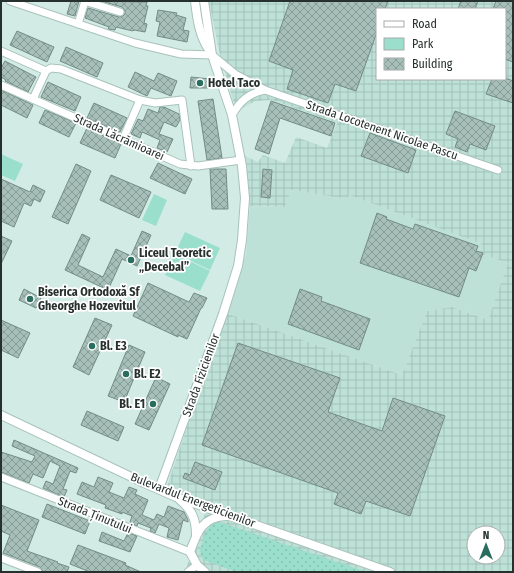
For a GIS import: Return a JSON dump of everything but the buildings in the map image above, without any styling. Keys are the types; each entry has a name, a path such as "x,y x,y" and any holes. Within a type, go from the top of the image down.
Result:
{"street":[{"path":"10,1 135,43 171,52 191,55 212,55"},
{"path":"78,24 85,1 120,12"},
{"name":"Strada Fizicienilor","path":"159,490 210,352 239,260 243,254 245,236 246,219 244,210 244,186 241,160 232,115 212,55 202,35 196,15 195,1"},
{"name":"Strada Fizicienilor","path":"204,1 212,55"},
{"path":"1,51 46,70 51,68 61,69 140,100 155,103 182,100 194,166"},
{"name":"Strada Locotenent Nicolae Pascu","path":"212,55 235,74 265,90 498,170"},
{"path":"33,99 46,70"},
{"name":"Strada Lăcrămioarei","path":"1,85 180,164 194,166 241,160"},
{"path":"232,115 243,100 249,95 265,90"},
{"path":"123,139 140,100"},
{"name":"Bulevardul Energeticienilor","path":"1,416 176,497 390,572"},
{"name":"Strada Ținutului","path":"1,477 190,552"},
{"path":"176,497 191,511 196,525 196,534 190,552 197,565 205,572"},
{"path":"196,534 202,526 213,518 229,516"},
{"path":"1,558 38,572"},
{"path":"188,572 197,565"}],"shaded area":[{"path":"209,1 513,1 513,572 185,572 209,502 167,486 226,313 402,375 427,311 452,307 488,320 508,263 479,253 482,244 349,195 347,199 291,190 285,207 250,206 245,156 258,162 263,155 285,163 296,137 327,148 337,123 272,100 256,101 236,111 219,51"},
{"path":"291,190 347,199 349,195 483,244 480,253 508,263 488,320 452,307 427,311 402,375 226,313 246,254 250,206 285,207"}],"green space":[{"path":"1,154 23,164 15,181 1,175"},
{"path":"154,194 167,200 156,226 142,220"},
{"path":"185,232 220,248 210,270 175,253"},
{"path":"175,254 210,271 200,291 165,275"},
{"path":"218,522 366,572 237,572 204,560 201,555 200,550 206,531 212,524"}],"place":[{"name":"Hotel Taco","path":"200,83"},
{"name":"Liceul Teoretic „Decebal”","path":"131,260"},
{"name":"Biserica Ortodoxă Sf Gheorghe Hozevitul","path":"30,299"},
{"name":"Bl. E3","path":"92,346"},
{"name":"Bl. E2","path":"126,374"},
{"name":"Bl. E1","path":"153,404"}]}
